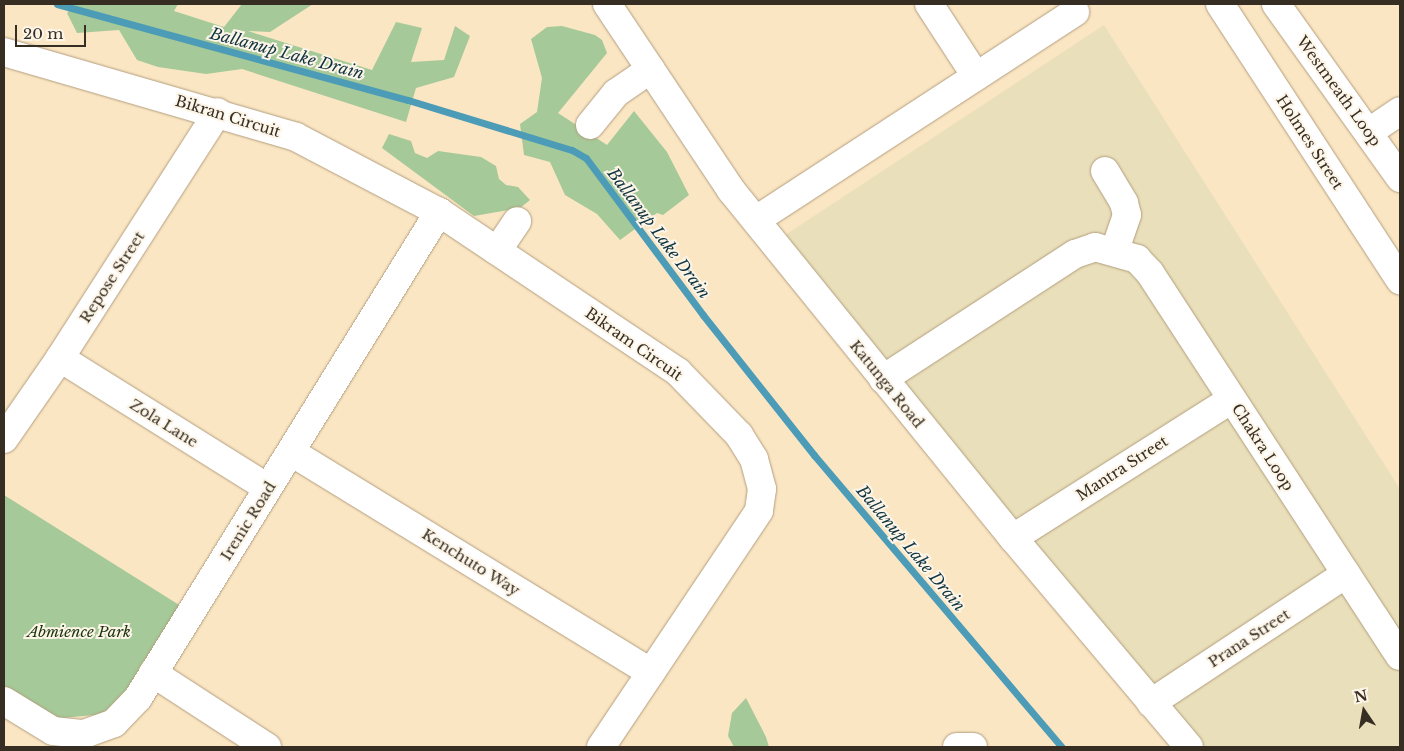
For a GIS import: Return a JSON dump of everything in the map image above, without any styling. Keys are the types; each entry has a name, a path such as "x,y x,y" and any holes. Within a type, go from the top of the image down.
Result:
{"street":[{"name":"Katunga Road","path":"607,4 731,190 1013,538 1189,747"},
{"path":"929,4 976,76"},
{"name":"Holmes Street","path":"1220,4 1400,280"},
{"name":"Westmeath Loop","path":"1276,4 1370,132 1400,178"},
{"path":"756,220 1075,12"},
{"name":"Bikran Circuit","path":"4,52 218,112 296,136 439,212"},
{"path":"590,125 616,93 651,70"},
{"path":"1370,132 1400,111"},
{"name":"Repose Street","path":"4,439 60,358 218,112"},
{"path":"1104,171 1124,204 1127,215 1115,250"},
{"name":"Bikram Circuit","path":"439,212 678,372 740,435 754,459 762,489 759,511 601,747"},
{"name":"Irenic Road","path":"4,701 53,731 84,734 114,723 138,698 439,212"},
{"path":"497,251 517,221"},
{"name":"Chakra Loop","path":"883,379 1075,254 1095,247 1115,250 1137,258 1150,273 1400,656"},
{"name":"Zola Lane","path":"60,358 268,488"},
{"name":"Mantra Street","path":"1013,538 1232,399"},
{"name":"Kenchuto Way","path":"291,452 651,672"},
{"name":"Prana Street","path":"1151,702 1346,574"},
{"path":"153,673 268,747"},
{"path":"957,747 973,747"}],"green space":[{"path":"75,4 178,4 174,11 224,27 242,4 313,4 270,32 248,31 372,70 396,22 422,28 411,62 444,60 455,26 470,36 454,77 416,88 406,122 242,69 206,74 158,67 137,60 119,30 77,33 67,13"},
{"path":"562,26 595,35 602,40 607,53 558,113 607,145 634,111 667,152 689,195 663,215 657,213 620,240 597,214 565,195 550,162 524,155 520,124 537,112 542,78 531,39 547,27"},
{"path":"389,134 411,141 415,153 427,158 438,151 481,157 496,166 499,179 506,185 518,187 530,200 520,208 474,216 382,148"},
{"name":"Abmience Park","path":"4,495 184,608 127,697 105,714 51,719 4,687"},
{"path":"746,698 766,737 769,747 734,747 728,736 732,713"}],"sand":[{"path":"1104,25 1400,489 1400,747 1183,747 767,247"}],"waterway":[{"name":"Ballanup Lake Drain","path":"57,4 408,100 572,150 586,158 703,315 814,455 1062,747"}]}
